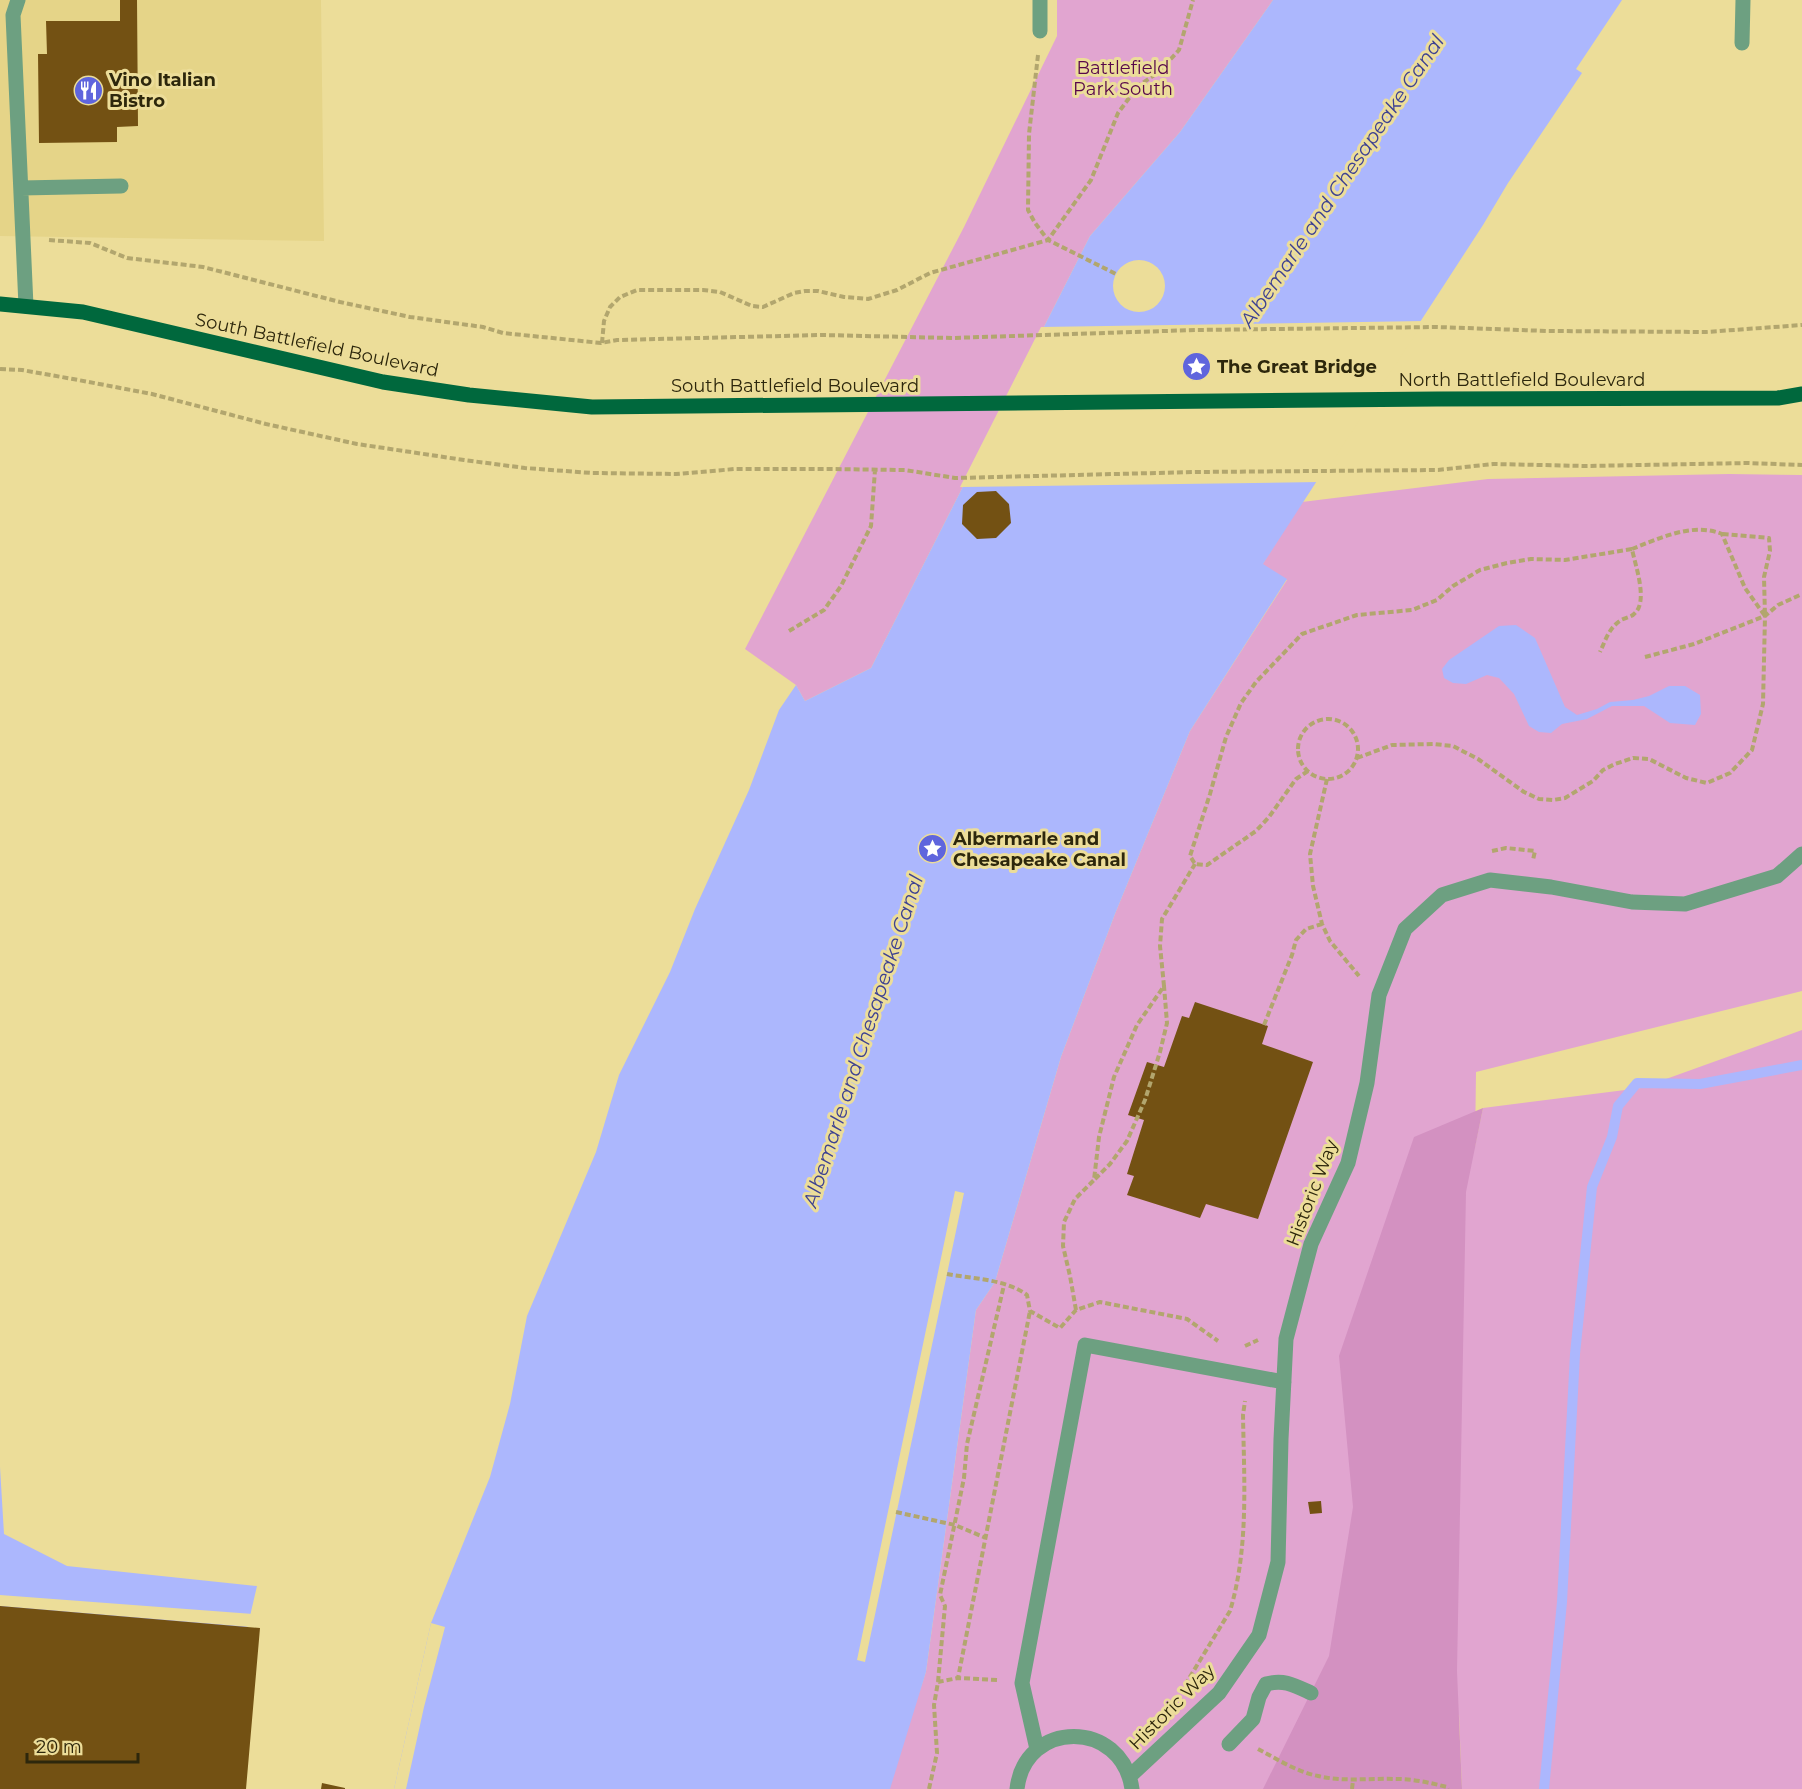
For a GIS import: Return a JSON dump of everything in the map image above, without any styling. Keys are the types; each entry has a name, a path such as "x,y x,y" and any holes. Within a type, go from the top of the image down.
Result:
{"main road":[{"name":"South Battlefield Boulevard","path":"0,304 83,312 383,382 469,396 592,407 953,405"},
{"name":"North Battlefield Boulevard","path":"953,405 1437,399 1778,398 1802,394"}],"street":[{"path":"18,0 7,45 21,188 26,306"},
{"path":"1040,0 1040,31"},
{"path":"1742,43 1743,0"},
{"path":"21,188 121,186"},
{"name":"Historic Way","path":"1131,1783 1219,1693 1259,1635 1278,1562 1286,1339 1311,1244 1348,1163 1367,1083 1379,995 1405,929 1442,896 1490,880 1551,887 1632,902 1685,904 1777,876 1802,854"},
{"path":"1037,1749 1022,1683 1084,1345 1284,1382"},
{"path":"1229,1744 1253,1719 1266,1684 1277,1681 1311,1693"},
{"path":"1017,1789 1018,1777 1026,1762 1037,1749 1051,1740 1068,1736 1088,1737 1106,1745 1119,1756 1131,1783"}],"path":[{"path":"602,343 604,321 610,308 620,297 637,290 720,292 752,306 763,307 794,293 805,291 868,299 897,290 930,273 1048,240 1091,180 1118,112 1138,86 1159,72 1179,50 1193,0"},
{"path":"1040,31 1029,134 1027,200 1031,217 1048,240 1116,274"},
{"path":"23,240 90,243 127,258 203,267 309,295 410,317 483,327 503,333 602,343 617,339 822,335 952,338 1194,330 1437,327 1548,331 1706,332 1802,325"},
{"path":"0,369 43,374 152,394 266,424 357,444 525,468 592,473 676,474 735,469 905,470 955,478 1196,472 1438,470 1493,464 1587,466 1748,463 1802,465"},
{"path":"789,631 824,610 841,586 871,526 875,470"},
{"path":"1195,864 1190,856 1227,736 1241,703 1256,682 1302,634 1357,615 1412,610 1437,600 1453,586 1480,570 1498,565 1531,560 1565,560 1632,549 1687,531 1711,530 1722,534 1769,538 1770,551 1764,577 1763,704 1752,750 1730,773 1707,783 1686,778 1649,759 1633,758 1604,770 1593,781 1565,798 1553,800 1539,799 1524,792 1478,759 1453,746 1392,744 1357,758"},
{"path":"1722,534 1745,588 1765,616"},
{"path":"1600,652 1610,628 1635,614 1640,605 1641,592 1632,549"},
{"path":"1646,657 1694,644 1765,616 1778,605 1802,594"},
{"path":"1335,720 1352,730 1358,748 1357,758 1345,774 1337,778 1327,779 1313,776 1302,764 1298,754 1299,744 1307,727 1316,722 1335,720"},
{"path":"1195,864 1207,865 1256,831 1269,817 1292,784 1308,771"},
{"path":"1327,779 1310,854 1313,886 1322,924 1330,941 1361,978 1364,968"},
{"path":"1076,1310 1062,1246 1064,1222 1075,1199 1110,1164 1127,1141 1145,1100 1167,1023 1160,946 1162,919 1195,864"},
{"path":"1264,1024 1296,940 1306,929 1322,924"},
{"path":"1094,1180 1099,1137 1114,1077 1137,1025 1164,986"},
{"path":"947,1274 1020,1289 1028,1295 1030,1311 958,1678"},
{"path":"929,1789 937,1753 934,1705 945,1606 940,1595 964,1478 967,1444 1004,1285"},
{"path":"1030,1311 1060,1328 1076,1310 1100,1302 1187,1319 1220,1342"},
{"path":"1240,1347 1258,1340"},
{"path":"896,1512 955,1525 986,1538"},
{"path":"938,1682 958,1678 997,1679 1022,1683"},
{"path":"1229,1744 1252,1746 1284,1763 1317,1776 1353,1780 1399,1779 1430,1783 1448,1789"},
{"path":"1352,1789 1353,1780"}],"shaded area":[{"path":"0,0 321,0 324,241 0,236"},
{"path":"1483,1108 1466,1192 1457,1671 1462,1789 1263,1789 1329,1656 1353,1507 1339,1356 1414,1137"}],"green space":[{"name":"Battlefield Park South","path":"1057,0 1273,0 1180,132 1090,236 871,668 805,701 796,685 745,649 964,227 1057,36"},
{"path":"1729,474 1802,475 1802,991 1476,1072 1475,1146 1483,1108 1641,1088 1802,1030 1802,1789 1462,1789 1459,1715 1360,1789 887,1789 926,1672 976,1310 995,1282 1061,1057 1115,914 1190,731 1287,580 1262,565 1302,502 1488,479"}],"water":[{"name":"Albermarle and Chesapeake Canal","path":"1273,0 1622,0 1576,69 1582,73 1508,183 1263,564 1287,579 1190,731 1115,914 1061,1057 995,1282 976,1310 926,1672 890,1789 394,1789 431,1623 490,1477 510,1404 527,1316 596,1152 619,1075 670,972 695,909 749,790 779,710 796,685 805,701 871,668 1090,236 1180,132"},
{"path":"1516,625 1535,638 1565,707 1577,715 1610,702 1649,696 1669,686 1685,686 1700,695 1701,714 1695,725 1670,723 1644,706 1612,706 1587,719 1562,724 1551,733 1539,732 1529,726 1514,694 1499,678 1487,675 1466,684 1453,683 1444,678 1442,669 1449,660 1499,626"},
{"path":"0,1467 4,1534 67,1566 257,1586 210,1789 0,1789"}],"pier":[{"path":"1139,260 1149,262 1157,268 1163,276 1165,286 1163,296 1157,304 1149,310 1139,312 1129,310 1121,304 1115,296 1113,286 1115,276 1121,268 1129,262"},
{"name":"The Great Bridge","path":"1424,321 1319,482 960,487 1041,327"},
{"path":"955,1191 964,1193 865,1662 857,1660"},
{"path":"0,1595 253,1614 251,1627 0,1606"},
{"path":"431,1623 445,1627 406,1789 394,1789"}],"building":[{"name":"Vino Italian Bistro","path":"120,0 137,0 138,126 117,127 117,142 39,143 38,54 47,54 46,21 120,21"},
{"path":"996,491 1009,504 1011,523 996,538 977,539 962,524 963,505 977,492"},
{"path":"1195,1002 1268,1026 1262,1044 1313,1062 1258,1219 1206,1204 1200,1218 1127,1195 1134,1176 1127,1174 1144,1120 1128,1115 1147,1062 1164,1067 1182,1016 1189,1018"},
{"path":"1321,1501 1322,1513 1310,1514 1308,1502"},
{"path":"0,1606 260,1628 246,1789 0,1789"},
{"path":"322,1783 345,1788 345,1789 321,1789"}],"waterway":[{"path":"1544,1789 1562,1602 1575,1354 1592,1187 1612,1137 1618,1106 1637,1083 1700,1084 1802,1065"}],"place":[{"name":"Vino Italian Bistro","path":"88,90"},
{"name":"The Great Bridge","path":"1196,367"},
{"name":"Albermarle and Chesapeake Canal","path":"932,849"}],"water label":[{"name":"Albemarle and Chesapeake Canal","path":"1342,181"},
{"name":"Albemarle and Chesapeake Canal","path":"863,1041"}]}
